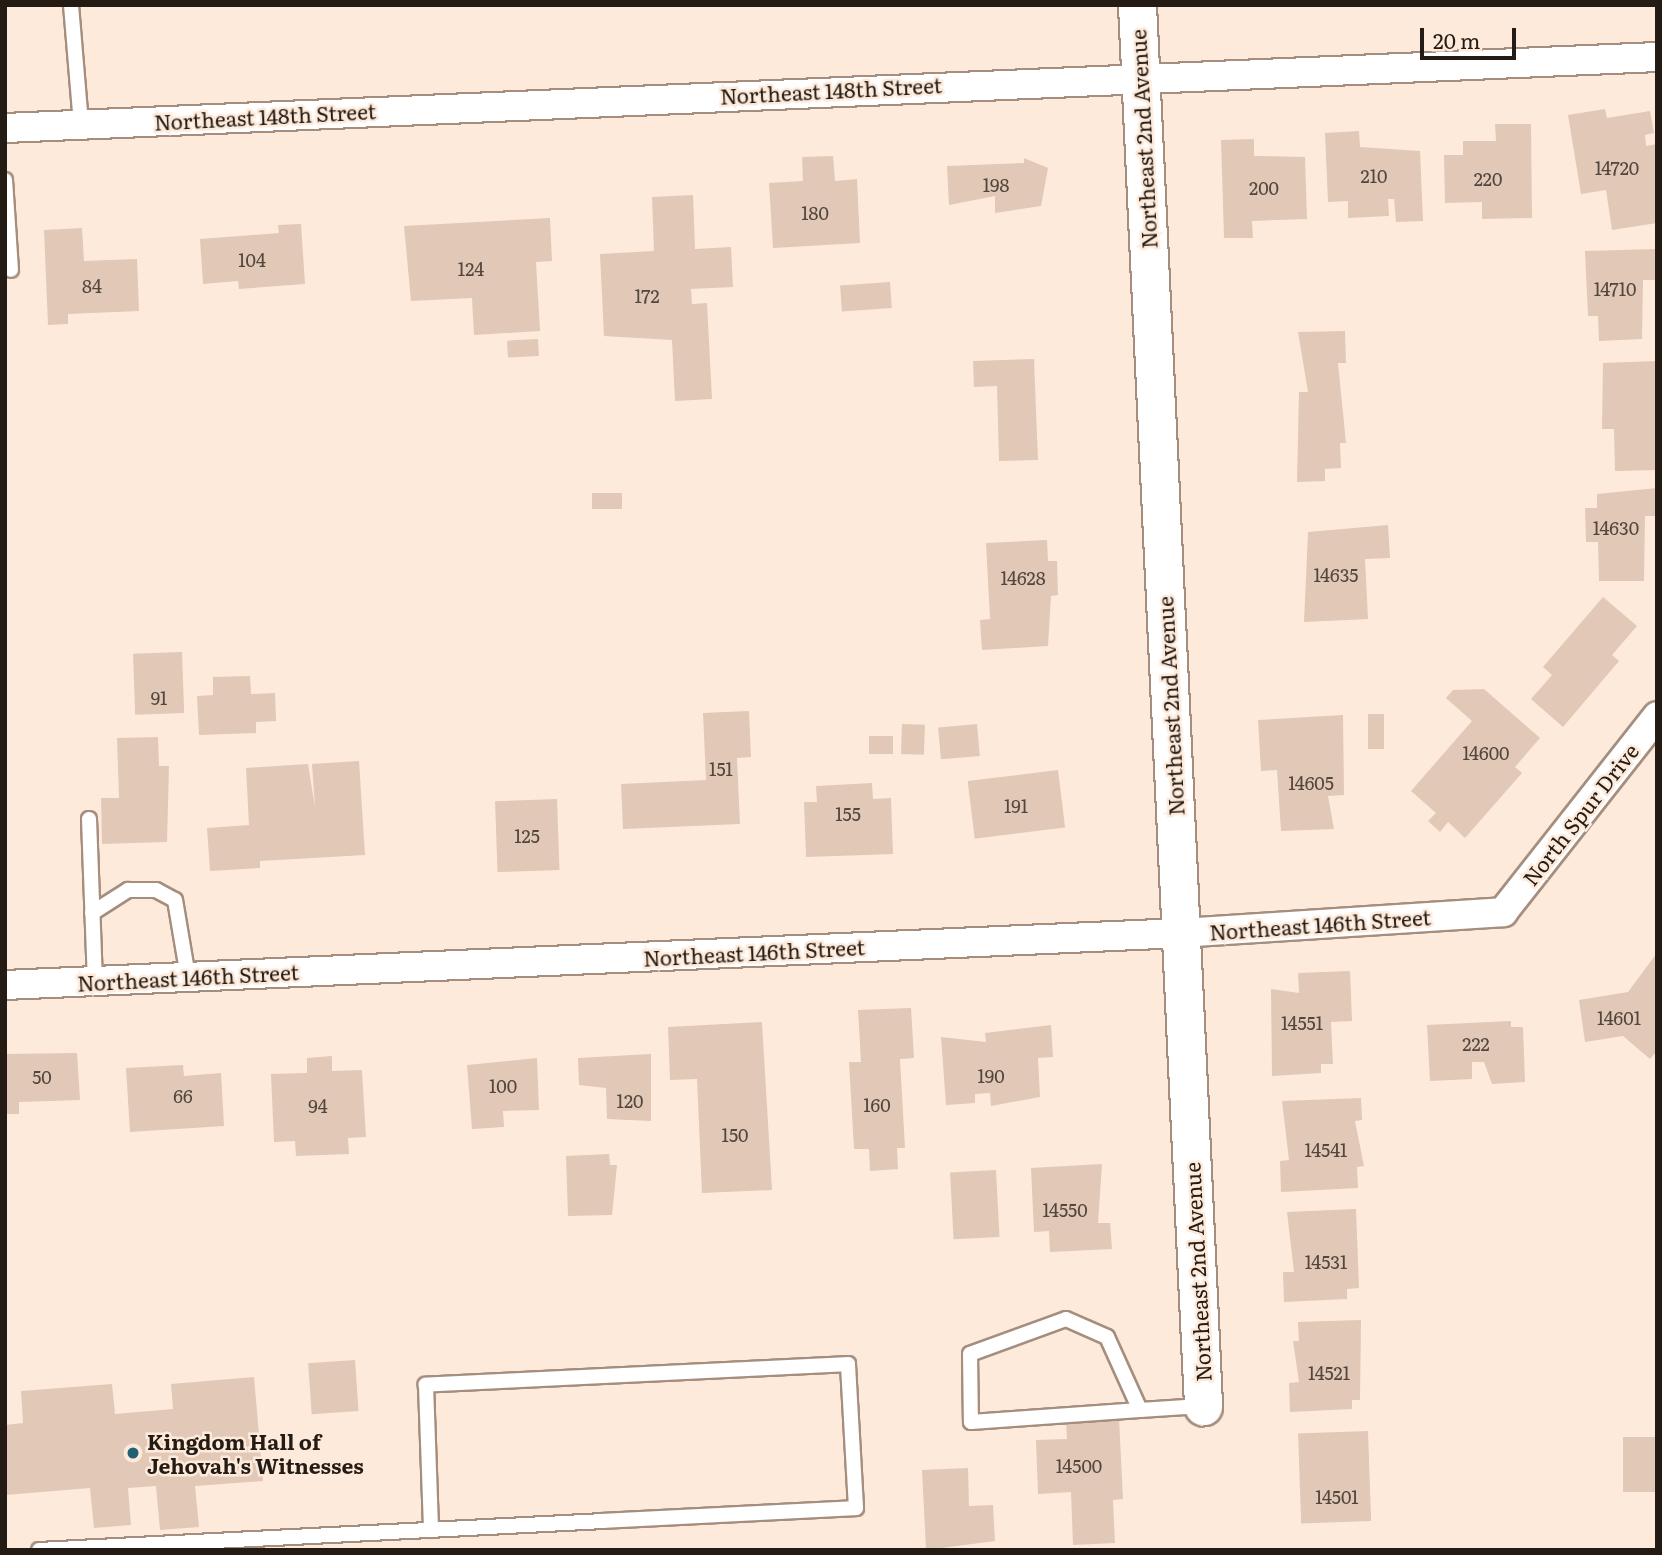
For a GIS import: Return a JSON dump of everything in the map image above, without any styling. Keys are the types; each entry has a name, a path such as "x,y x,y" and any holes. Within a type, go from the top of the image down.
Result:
{"street":[{"name":"Northeast 2nd Avenue","path":"1137,5 1203,1406"},
{"name":"Northeast 148th Street","path":"5,128 1140,75 1657,57"},
{"name":"North Spur Drive","path":"1503,912 1657,716"},
{"name":"Northeast 146th Street","path":"5,985 1181,933 1503,912"}],"lane":[{"path":"71,5 81,125"},
{"path":"5,180 11,270"},
{"path":"89,819 94,981"},
{"path":"92,913 128,890 156,890 175,900 188,977"},
{"path":"1140,1410 1107,1337 1066,1319 970,1354 971,1422 1203,1406"},
{"path":"39,1550 431,1530 856,1508 848,1364 426,1385 431,1530"}],"building":[{"path":"1605,109 1607,118 1650,111 1654,133 1645,135 1646,146 1657,144 1657,223 1612,230 1606,190 1581,194 1568,115"},
{"path":"1495,124 1531,124 1532,218 1482,219 1482,202 1445,203 1444,155 1463,155 1463,141 1496,141"},
{"path":"1359,131 1360,147 1420,151 1423,221 1396,222 1394,199 1388,199 1389,216 1348,218 1348,201 1328,202 1325,133"},
{"path":"1254,139 1254,156 1305,157 1307,219 1252,221 1253,238 1224,238 1221,140"},
{"path":"833,156 835,181 857,179 860,243 773,248 769,183 803,181 802,157"},
{"path":"1024,158 1048,168 1041,206 995,213 995,196 949,205 947,166 1024,163"},
{"path":"693,195 695,249 731,247 733,287 691,289 692,304 707,303 712,399 675,401 672,340 604,336 600,254 654,251 652,197"},
{"path":"550,218 552,261 536,262 540,331 474,335 472,298 411,301 404,226"},
{"path":"301,224 305,284 239,289 238,281 203,284 200,239 279,233 278,225"},
{"path":"82,228 84,261 137,259 139,311 68,314 68,324 48,325 44,230"},
{"path":"1657,249 1657,280 1643,280 1642,339 1599,341 1598,316 1588,316 1585,251"},
{"path":"890,282 892,308 842,311 840,285"},
{"path":"1345,331 1346,363 1338,363 1346,443 1340,443 1341,468 1325,469 1325,481 1297,482 1299,392 1308,392 1298,332"},
{"path":"538,339 539,356 508,358 507,341"},
{"path":"1034,359 1038,460 999,461 997,386 974,387 973,361"},
{"path":"1657,361 1657,470 1615,471 1614,429 1602,429 1603,363"},
{"path":"1657,488 1657,516 1645,516 1644,581 1599,581 1598,542 1586,542 1585,508 1597,508 1597,494"},
{"path":"592,493 622,493 622,509 592,509"},
{"path":"1388,525 1390,558 1365,559 1368,619 1304,622 1308,532"},
{"path":"1047,540 1048,561 1057,561 1058,595 1051,596 1048,646 982,650 980,620 990,619 986,543"},
{"path":"1603,597 1637,626 1612,655 1619,661 1563,727 1531,699 1552,675 1543,667"},
{"path":"182,652 184,713 135,715 133,654"},
{"path":"250,676 251,694 275,693 276,721 256,722 256,733 199,735 197,696 213,695 213,677"},
{"path":"1484,689 1540,738 1515,767 1522,773 1465,838 1448,822 1440,832 1428,821 1436,813 1411,791 1472,721 1446,698 1453,690"},
{"path":"749,711 751,757 737,758 740,824 623,829 621,784 706,780 703,713"},
{"path":"1368,714 1384,714 1384,749 1368,749"},
{"path":"1343,715 1344,795 1328,796 1334,829 1281,831 1277,770 1261,771 1258,720"},
{"path":"902,724 925,725 924,755 901,754"},
{"path":"977,724 980,756 941,759 938,727"},
{"path":"869,736 893,736 893,754 869,754"},
{"path":"158,737 159,766 169,766 167,842 102,844 101,798 119,798 117,738"},
{"path":"359,761 365,855 260,861 260,868 210,871 207,828 249,825 246,768 308,764 315,807 312,764"},
{"path":"1058,770 1065,828 975,839 968,781"},
{"path":"872,783 873,799 891,798 893,854 806,857 804,802 817,802 816,786"},
{"path":"557,799 559,870 498,872 495,801"},
{"path":"1657,953 1657,1051 1650,1059 1623,1036 1585,1042 1579,1000 1628,992"},
{"path":"1350,971 1352,1021 1331,1022 1333,1064 1321,1064 1321,1073 1272,1076 1271,989 1299,993 1298,973"},
{"path":"911,1008 914,1058 900,1059 905,1148 897,1148 898,1169 870,1171 869,1149 854,1149 849,1062 861,1062 858,1010"},
{"path":"1511,1021 1511,1027 1523,1027 1525,1082 1492,1084 1484,1062 1472,1062 1472,1079 1430,1081 1427,1025"},
{"path":"762,1022 772,1190 702,1193 697,1079 670,1080 668,1027"},
{"path":"1051,1025 1053,1057 1038,1058 1040,1097 991,1106 990,1093 975,1094 975,1103 946,1105 941,1037 986,1042 985,1033"},
{"path":"77,1053 80,1100 19,1102 19,1114 5,1114 5,1054"},
{"path":"651,1054 651,1121 607,1119 606,1088 579,1085 578,1058"},
{"path":"332,1056 332,1071 362,1070 366,1137 348,1138 349,1154 296,1156 295,1141 274,1142 271,1074 307,1073 307,1058"},
{"path":"537,1058 539,1110 503,1111 504,1127 472,1129 467,1065"},
{"path":"183,1065 184,1076 221,1073 224,1126 130,1132 126,1068"},
{"path":"1361,1098 1362,1120 1355,1121 1364,1166 1357,1167 1358,1188 1281,1192 1280,1161 1289,1160 1282,1101"},
{"path":"609,1154 610,1165 617,1165 612,1215 568,1216 566,1156"},
{"path":"1102,1164 1098,1223 1110,1223 1112,1249 1050,1252 1049,1231 1034,1232 1031,1168"},
{"path":"996,1170 1000,1237 954,1239 950,1172"},
{"path":"1356,1209 1359,1288 1347,1289 1347,1299 1284,1302 1283,1272 1294,1272 1287,1212"},
{"path":"1361,1320 1360,1400 1352,1400 1352,1409 1290,1412 1289,1383 1299,1382 1293,1341 1299,1341 1298,1322"},
{"path":"355,1360 359,1411 312,1414 308,1363"},
{"name":"Kingdom Hall of Jehovah's Witnesses","path":"254,1377 263,1481 195,1486 199,1527 160,1530 156,1486 128,1488 131,1525 94,1528 90,1488 5,1495 5,1425 23,1423 21,1391 112,1384 115,1414 173,1409 171,1384"},
{"path":"1119,1418 1123,1499 1113,1500 1115,1543 1073,1545 1071,1492 1038,1494 1036,1440 1067,1439 1066,1421"},
{"path":"1368,1431 1371,1521 1301,1523 1298,1433"},
{"path":"1623,1437 1657,1437 1657,1492 1623,1492"},
{"path":"968,1468 969,1506 993,1505 995,1541 926,1550 922,1470"}],"place":[{"name":"Kingdom Hall of Jehovah's Witnesses","path":"133,1453"}]}
